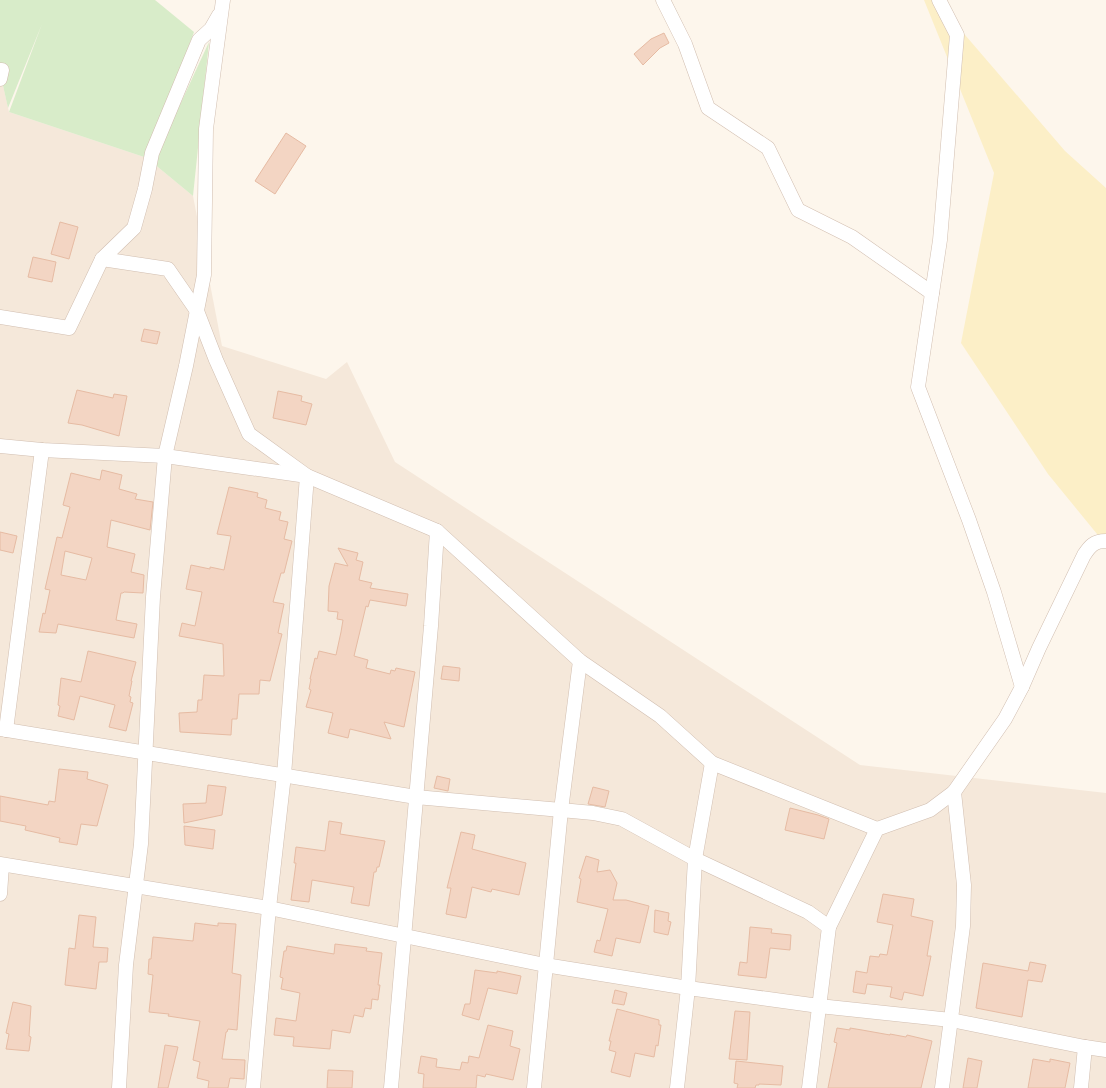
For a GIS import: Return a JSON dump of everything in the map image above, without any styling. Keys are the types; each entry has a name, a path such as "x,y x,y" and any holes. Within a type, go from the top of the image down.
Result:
{"street":[{"path":"663,0 685,44 708,108 768,148 798,210 852,237 932,293"},
{"path":"939,0 957,36 940,240 918,387 969,520 994,592 1022,687"},
{"path":"0,317 69,328 102,259 134,228 145,189 152,153 199,40 210,29 222,6"},
{"path":"119,1088 126,965 141,844 153,597 165,456 186,366 204,275 206,128 222,6"},
{"path":"0,70 2,70 0,79"},
{"path":"102,259 168,269 197,310 216,360 249,434 307,476 437,531 580,661 660,716 712,763 877,829 930,810 954,792 1005,719 1022,687 1084,555 1091,545 1099,541 1106,541"},
{"path":"0,446 42,450 165,456 307,476"},
{"path":"42,450 3,729 416,797 594,813 622,819 695,859 808,912 829,927"},
{"path":"253,1088 269,908 284,775 307,476"},
{"path":"392,1088 431,626 437,531"},
{"path":"534,1088 561,810 580,661"},
{"path":"677,1088 688,988 695,859 712,763"},
{"path":"942,1088 963,926 964,885 954,792"},
{"path":"809,1088 829,927 877,829"},
{"path":"0,894 1,864 269,908 545,965 688,988 818,1006 951,1020 1106,1050"},
{"path":"1081,1088 1086,1047"}],"shaded area":[{"path":"0,72 9,112 147,158 193,196 222,346 326,379 347,362 395,462 860,765 1106,793 1106,1088 0,1088"}],"green space":[{"path":"0,0 155,0 194,32 147,158 9,112 42,24 8,108 0,72"},
{"path":"209,42 193,196 153,163"}],"sand":[{"path":"924,0 935,0 1065,151 1106,188 1106,545 1048,474 961,343 994,173"}],"building":[{"path":"664,33 669,43 660,48 643,65 634,54 651,39"},
{"path":"286,133 306,146 275,194 255,181"},
{"path":"60,222 78,227 69,259 51,254"},
{"path":"33,257 56,262 52,282 28,277"},
{"path":"144,329 160,332 157,344 141,341"},
{"path":"77,390 113,398 114,394 127,396 119,436 82,425 68,423"},
{"path":"278,391 302,396 301,401 312,404 306,425 273,418"},
{"path":"102,470 122,475 119,489 137,494 135,499 153,502 150,530 111,520 107,547 135,554 131,572 144,575 143,593 121,593 116,620 137,624 134,638 58,624 56,633 39,632 43,613 45,614 50,590 45,589 57,537 62,538 70,507 63,505 71,473 100,480","holes":["65,551 92,558 86,580 61,575"]},
{"path":"229,487 258,493 257,497 267,500 265,508 281,512 279,520 288,522 284,539 292,541 284,573 281,573 273,602 284,604 278,633 282,634 270,681 260,680 259,694 239,694 237,719 232,719 231,735 180,732 179,713 197,712 198,700 202,700 204,675 224,676 223,644 179,636 182,623 195,626 202,592 186,589 191,565 224,570 231,536 217,534"},
{"path":"0,532 17,536 13,553 0,550"},
{"path":"338,548 358,553 356,560 363,562 359,580 372,583 370,588 408,594 406,606 370,600 368,607 366,606 354,656 368,660 366,668 390,674 391,670 395,671 396,668 415,672 404,727 384,722 391,739 350,729 348,738 328,733 333,713 306,707 311,690 309,689 310,679 315,658 317,659 319,651 336,655 341,632 343,620 337,619 338,612 328,611 329,586 335,563 348,566"},
{"path":"88,651 136,662 129,696 131,697 130,702 133,703 126,731 109,727 115,705 80,696 74,720 58,716 60,706 58,705 61,678 81,682"},
{"path":"443,666 460,668 459,681 441,679"},
{"path":"59,769 88,772 87,779 108,785 97,826 81,824 77,845 59,842 60,838 25,830 26,826 0,821 0,796 48,805 49,801 55,802"},
{"path":"437,776 450,779 448,791 434,788"},
{"path":"208,785 226,787 222,815 184,823 183,804 206,803"},
{"path":"593,787 609,791 605,807 588,804"},
{"path":"790,808 829,819 824,839 785,830"},
{"path":"329,821 342,823 340,834 385,841 379,867 377,867 376,872 374,872 369,906 351,903 354,887 312,880 309,902 291,900 296,863 294,863 296,847 325,851"},
{"path":"184,826 215,830 213,849 185,845"},
{"path":"461,832 475,835 472,849 526,863 519,895 492,889 491,892 472,887 466,918 446,914 451,888 447,888"},
{"path":"586,856 599,860 597,872 610,870 617,883 613,900 626,900 649,906 640,943 616,938 612,956 594,952 597,940 600,941 608,909 577,902 581,879 579,878"},
{"path":"883,894 914,899 911,916 933,921 927,956 931,956 923,996 904,992 902,1000 890,997 892,987 867,984 865,994 853,992 856,971 867,973 870,956 879,957 880,954 887,955 893,925 877,922"},
{"path":"655,910 669,913 668,921 671,922 668,935 654,932"},
{"path":"79,915 96,917 93,947 108,948 107,962 99,962 96,989 65,985 69,948 75,949"},
{"path":"195,923 218,926 218,923 236,924 232,973 241,975 237,1030 228,1029 226,1032 222,1059 245,1060 244,1079 230,1078 228,1088 208,1088 209,1081 197,1078 200,1062 193,1060 200,1021 168,1016 169,1014 149,1012 153,975 148,974 153,937 193,941"},
{"path":"750,927 772,929 771,933 791,935 790,950 770,948 766,978 738,975 740,962 747,963"},
{"path":"335,944 367,948 366,951 382,953 378,985 380,985 378,1000 372,999 371,1009 365,1008 363,1017 354,1015 350,1033 332,1030 330,1049 293,1046 294,1037 274,1035 276,1018 296,1021 300,993 281,989 283,978 280,977 284,951 286,951 287,946 334,954"},
{"path":"1030,962 1046,965 1042,982 1028,980 1022,1017 976,1008 983,963 1028,971"},
{"path":"475,970 497,973 497,971 521,976 517,994 488,988 479,1020 462,1015 465,1004 470,1004"},
{"path":"615,990 627,993 624,1005 612,1003"},
{"path":"13,1002 31,1006 29,1036 31,1037 29,1051 6,1049 9,1034 6,1033"},
{"path":"617,1009 659,1020 659,1025 661,1025 658,1046 656,1045 654,1057 635,1053 630,1077 611,1072 616,1052 609,1050 611,1041 609,1041"},
{"path":"735,1011 750,1012 747,1060 729,1059"},
{"path":"488,1025 513,1031 510,1046 520,1049 513,1080 486,1074 485,1077 477,1075 476,1088 423,1088 424,1074 418,1073 421,1056 437,1059 436,1067 460,1070 462,1062 468,1063 469,1056 479,1058"},
{"path":"837,1028 850,1030 850,1028 906,1037 907,1035 932,1041 921,1088 828,1088 837,1043 834,1042"},
{"path":"165,1045 178,1047 168,1088 158,1088"},
{"path":"968,1058 982,1061 977,1088 963,1088"},
{"path":"1033,1059 1050,1062 1050,1059 1070,1063 1065,1088 1028,1088"},
{"path":"736,1061 783,1066 781,1085 759,1084 756,1085 755,1088 737,1088 738,1084 734,1083"},
{"path":"328,1070 353,1071 352,1088 327,1088"}]}
